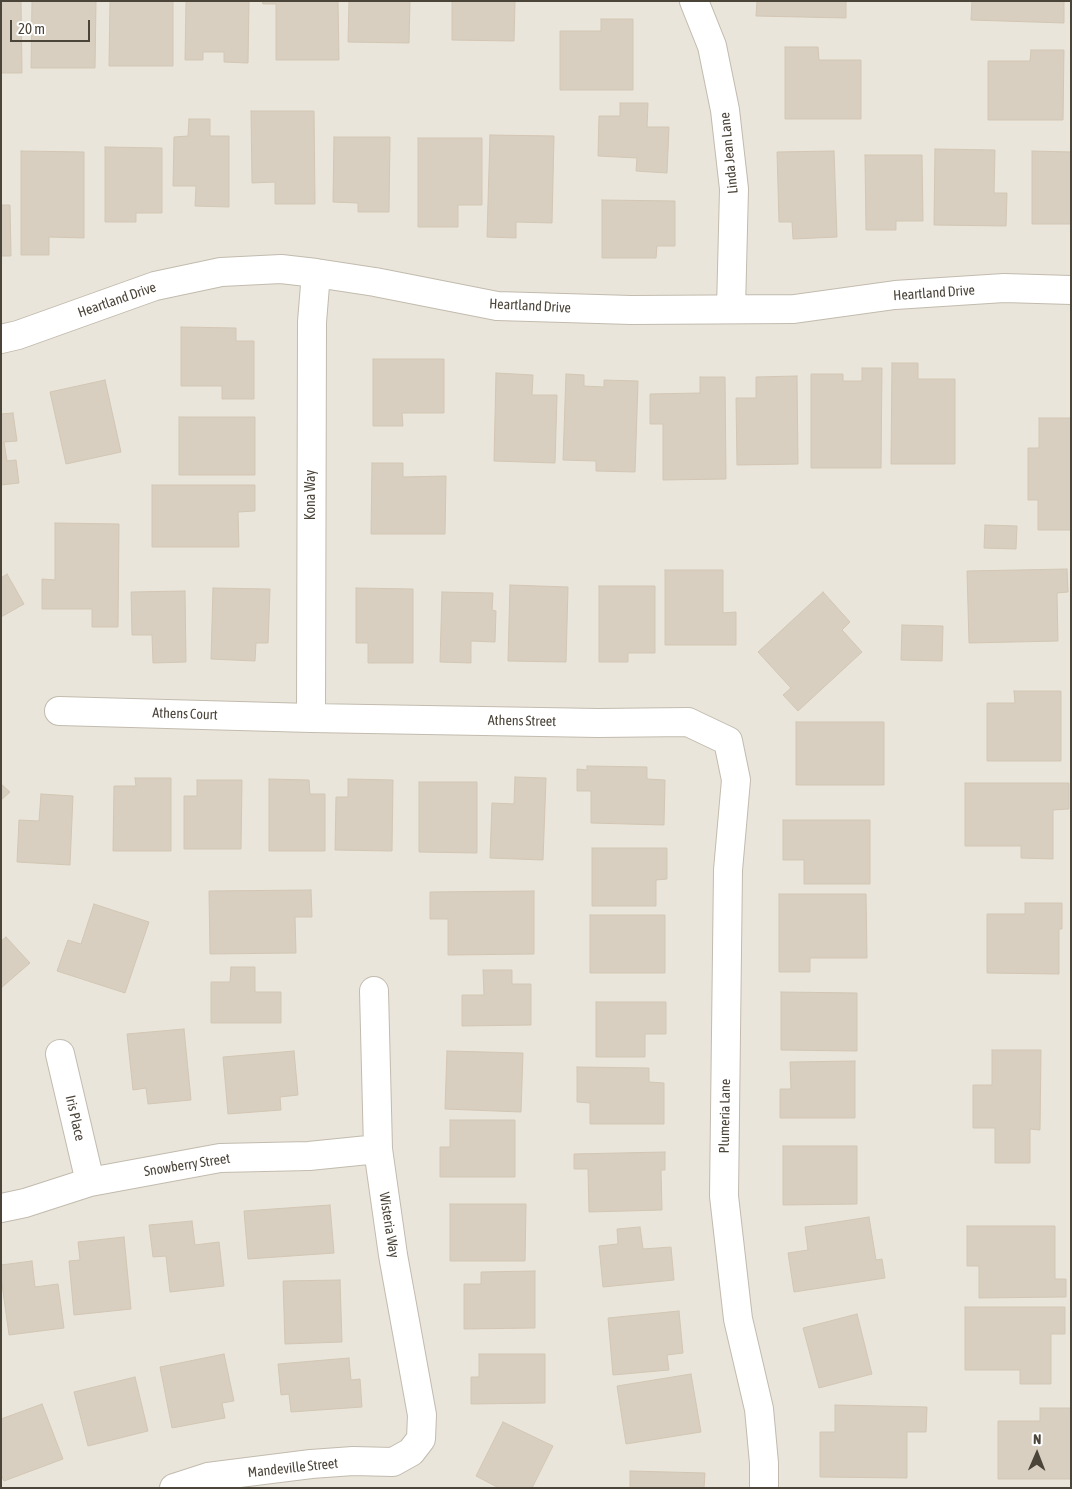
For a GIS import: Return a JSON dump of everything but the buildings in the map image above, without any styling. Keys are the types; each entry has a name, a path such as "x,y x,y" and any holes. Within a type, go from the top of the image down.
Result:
{"street":[{"name":"Linda Jean Lane","path":"694,1 712,46 726,120 734,189 731,309"},
{"name":"Heartland Drive","path":"1,339 18,335 155,286 221,272 281,270 316,273 375,282 497,306 631,310 794,309 895,295 1004,288 1071,290"},
{"name":"Kona Way","path":"311,718 312,322 316,273"},
{"name":"Athens Court","path":"59,711 311,718"},
{"name":"Athens Street","path":"311,718 598,723 688,722 728,742"},
{"name":"Plumeria Lane","path":"728,742 736,780 728,870 724,1196 738,1319 759,1409 764,1463 764,1488"},
{"name":"Wisteria Way","path":"374,992 378,1149 393,1255 422,1415 421,1439 411,1452"},
{"name":"Iris Place","path":"60,1054 90,1182"},
{"name":"Snowberry Street","path":"1,1208 25,1203 90,1182 220,1158 309,1156 378,1149"},
{"name":"Mandeville Street","path":"174,1488 208,1477 311,1464 353,1461 393,1462 411,1452"}],"shaded area":[{"path":"1,1 1071,1 1071,1488 1,1488"}]}
